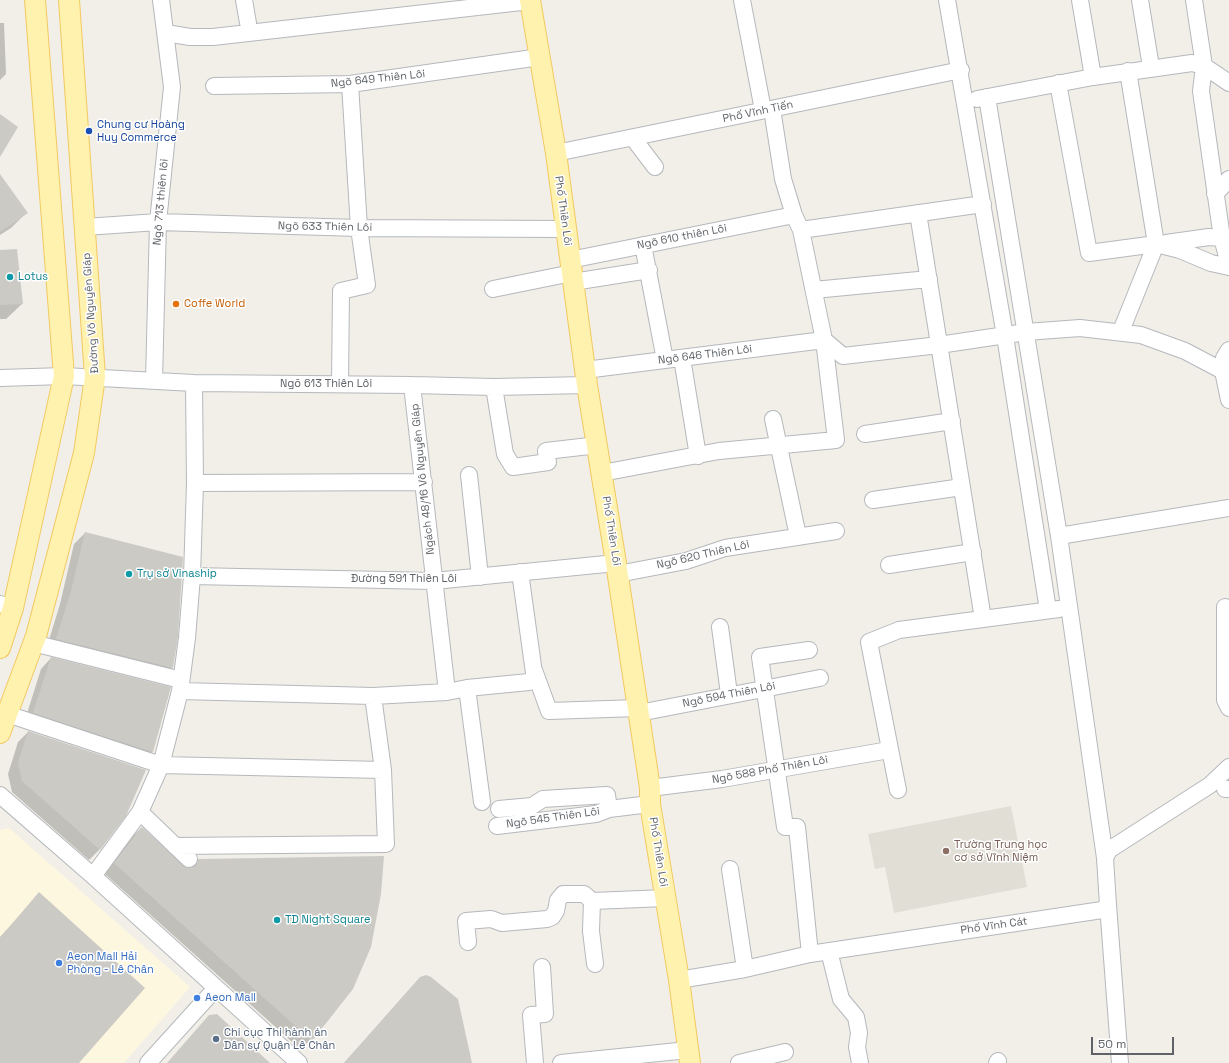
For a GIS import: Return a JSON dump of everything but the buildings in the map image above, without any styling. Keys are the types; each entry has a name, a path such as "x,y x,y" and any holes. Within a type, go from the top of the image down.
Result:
{"main road":[{"path":"0,648 6,606 64,376 35,0"},
{"name":"Đường Võ Nguyên Giáp","path":"0,733 33,644 84,453 95,377 69,0"},
{"name":"Phố Thiên Lôi","path":"530,0 556,153 586,377 617,568 650,796 679,980 689,1056"}],"street":[{"name":"Ngõ 713 thiên lôi","path":"154,381 158,222 172,87 161,0"},
{"path":"244,0 248,23"},
{"path":"166,33 190,37 213,37 339,21 530,0"},
{"path":"602,474 719,451 836,440 824,340 814,290 801,230 794,215 783,179 742,0"},
{"path":"947,0 961,70 1048,610"},
{"path":"1080,0 1093,77"},
{"path":"1140,0 1151,68"},
{"path":"1194,0 1204,66 1201,91 1215,194 1229,264"},
{"name":"Ngõ 649 Thiên Lôi","path":"214,86 350,84 540,58"},
{"path":"965,101 1128,71 1192,63 1204,66 1229,83"},
{"name":"Phố Vĩnh Tiến","path":"556,153 961,70"},
{"path":"1121,331 1156,244 1128,71"},
{"path":"1058,83 1089,253 1209,237 1225,239"},
{"path":"340,384 341,291 367,285 359,228 350,84"},
{"path":"986,97 1059,536 1105,858 1118,1062"},
{"path":"633,138 655,167"},
{"path":"1215,194 1229,179"},
{"path":"801,230 983,204"},
{"path":"918,213 983,619"},
{"name":"Ngõ 610 thiên Lôi","path":"572,272 644,245 794,215"},
{"name":"Ngõ 633 Thiên Lôi","path":"85,227 158,222 359,228 566,229"},
{"path":"1156,244 1180,250 1211,263 1229,267"},
{"path":"644,245 666,360"},
{"path":"493,289 572,272 649,270"},
{"path":"814,290 929,279"},
{"path":"824,340 843,356 939,345 1026,332 1080,328 1121,331 1141,335 1177,348 1226,373"},
{"name":"Ngõ 646 Thiên Lôi","path":"586,377 666,360 824,340"},
{"path":"1229,350 1224,358 1229,400"},
{"path":"682,358 698,456"},
{"name":"Ngõ 613 Thiên Lôi","path":"0,378 64,376 194,383 494,387 586,377"},
{"path":"93,876 140,812 161,765 180,686 187,638 192,576 195,483 194,383"},
{"name":"Ngách 48/16 Vô Nguyên Giáp","path":"412,385 447,692"},
{"path":"494,387 505,454 513,467 548,462 546,451 598,445"},
{"path":"773,419 798,536"},
{"path":"865,434 952,421"},
{"path":"469,475 480,577"},
{"path":"195,483 424,482"},
{"path":"873,500 962,487"},
{"path":"1059,536 1229,508"},
{"name":"Ngõ 620 Thiên Lôi","path":"617,568 686,561 725,548 836,530"},
{"path":"889,565 973,552"},
{"name":"Đường 591 Thiên Lôi","path":"192,576 434,581 520,572 617,568"},
{"path":"33,644 180,686 373,696 447,692 467,688 529,682 534,678 534,670 520,572"},
{"path":"898,790 869,642 898,630 1069,607"},
{"path":"1225,607 1225,700 1229,708"},
{"path":"720,627 729,694"},
{"path":"808,650 760,657 778,768 785,827 797,827 810,954"},
{"name":"Ngõ 594 Thiên Lôi","path":"534,670 549,711 638,710 820,678"},
{"path":"467,688 482,802"},
{"path":"175,846 386,844 383,770 373,696"},
{"path":"7,714 161,765 383,770"},
{"name":"Ngõ 588 Phố Thiên Lôi","path":"650,796 722,779 778,768 889,750"},
{"path":"1105,858 1109,850 1210,785 1229,767"},
{"path":"0,795 93,876 299,1063"},
{"name":"Ngõ 545 Thiên Lôi","path":"499,809 532,806 543,799 607,795 610,809"},
{"path":"518,798 535,796 543,799"},
{"name":"Ngõ 545 Thiên Lôi","path":"497,826 596,814 650,796"},
{"path":"140,812 189,859"},
{"path":"730,869 745,969"},
{"path":"468,942 466,921 491,919 502,923 547,919 552,917 556,911 558,900 563,894 584,894 592,902 591,931 595,964"},
{"path":"592,902 666,898"},
{"name":"Phố Vĩnh Cát","path":"679,980 745,969 810,954 1102,910 1108,905"},
{"path":"829,951 842,999 856,1017 859,1033 857,1047 860,1063"},
{"path":"535,1063 531,1015 545,1014 542,967"},
{"path":"148,1063 216,988"},
{"path":"739,1063 785,1052"},
{"path":"561,1063 689,1056"}],"shaded area":[{"name":"Trường Trung học cơ sở Vĩnh Niệm","path":"1011,806 1027,887 894,913 885,867 875,869 868,834"},
{"path":"9,828 190,987 124,1063 0,1063 0,830"}],"place":[{"name":"Chung cư Hoàng Huy Commerce","path":"89,131"},
{"name":"Lotus","path":"10,277"},
{"name":"Coffe World","path":"176,304"},
{"name":"Trụ sở Vinaship","path":"129,574"},
{"name":"Trường Trung học cơ sở Vĩnh Niệm","path":"946,851"},
{"name":"TD Night Square","path":"277,920"},
{"name":"Aeon Mall Hải Phòng - Lê Chân","path":"59,963"},
{"name":"Aeon Mall","path":"197,998"},
{"name":"Chi cục Thi hành án Dân sự Quận Lê Chân","path":"216,1039"}]}
